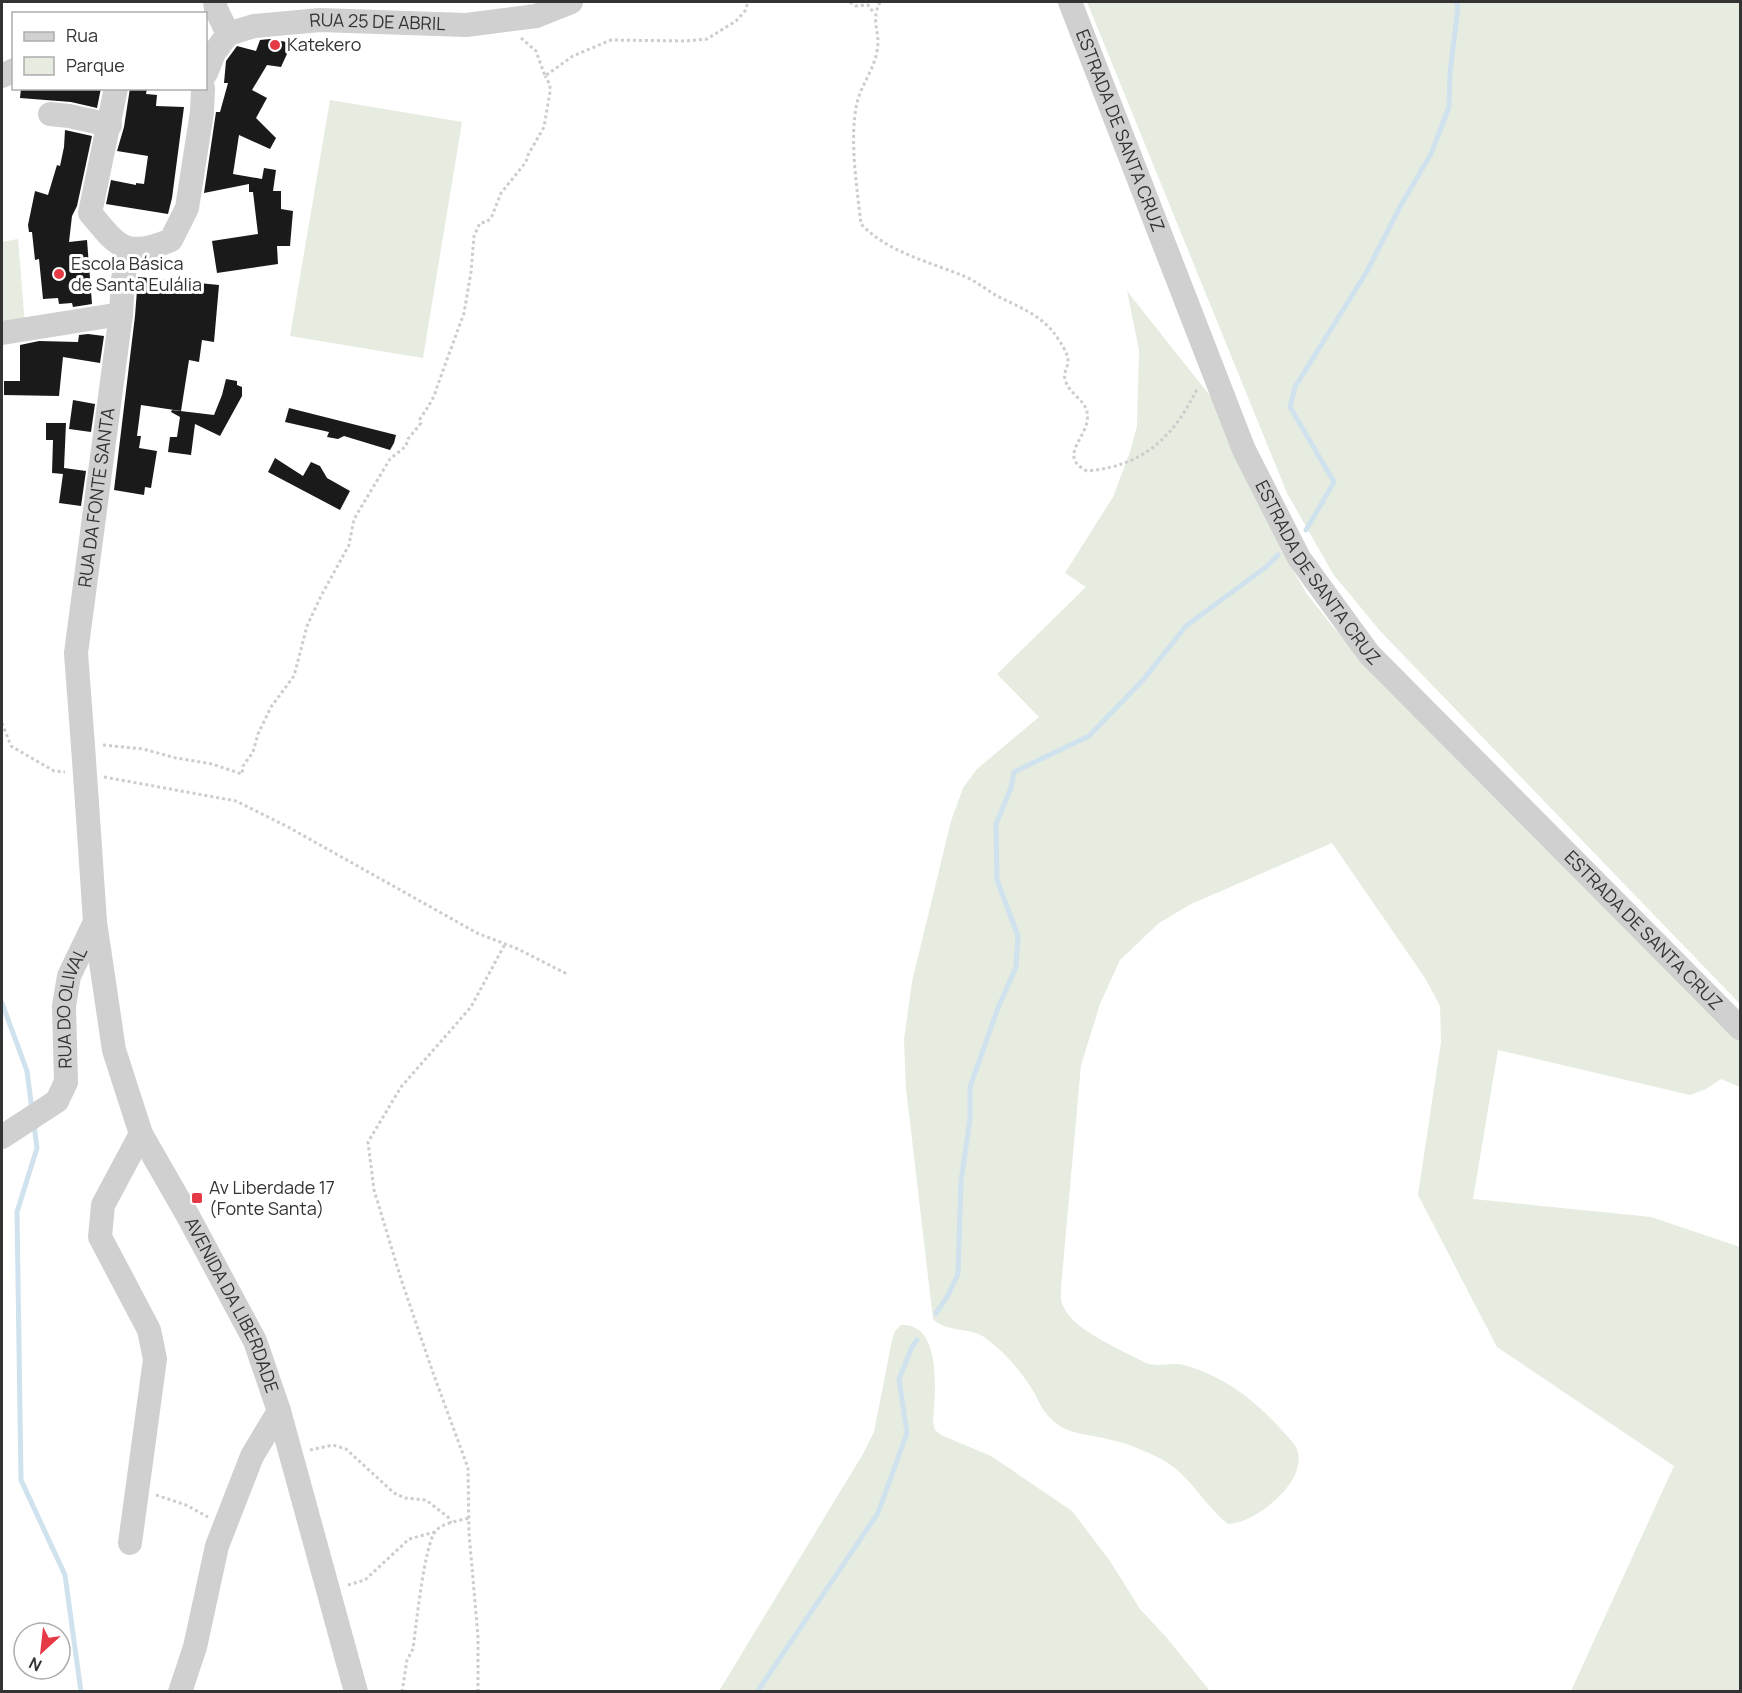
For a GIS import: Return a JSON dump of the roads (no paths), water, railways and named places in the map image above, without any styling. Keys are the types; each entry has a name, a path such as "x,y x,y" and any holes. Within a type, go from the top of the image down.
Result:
{"street":[{"path":"207,70 214,53 228,34 215,2"},
{"name":"RUA 25 DE ABRIL","path":"228,34 317,11 466,25 536,16 571,2"},
{"name":"ESTRADA DE SANTA CRUZ","path":"1070,2 1244,450 1299,558 1369,654 1740,1028"},
{"path":"116,90 90,213 111,238 129,249 155,247 171,240 187,208 202,112 203,90"},
{"path":"50,114 110,125"},
{"name":"RUA DA FONTE SANTA","path":"82,744 76,652 121,314 123,279 129,249"},
{"path":"2,333 121,314"},
{"name":"AVENIDA DA LIBERDADE","path":"82,744 95,922 114,1050 141,1134 255,1341 279,1412 356,1692"},
{"name":"RUA DO OLIVAL","path":"2,1137 57,1101 66,1082 64,1006 69,976 95,922"},
{"path":"130,1543 155,1359 149,1330 100,1237 103,1205 141,1134"},
{"path":"180,1692 195,1647 217,1546 223,1529 252,1456 279,1412"}],"waterway":[{"path":"1306,530 1334,482 1290,407 1295,387 1366,273 1401,205 1431,154 1449,107 1450,73 1458,6 1456,2"},
{"path":"936,1313 958,1274 961,1181 970,1119 970,1087 998,1008 1016,967 1018,936 997,880 996,824 1011,788 1014,772 1089,736 1143,680 1186,626 1266,567 1278,555"},
{"path":"2,1003 27,1071 32,1110"},
{"path":"34,1125 37,1148 17,1212 21,1480 65,1575 81,1692"},
{"path":"757,1692 878,1513 907,1433 899,1379 917,1340"}],"place":[{"name":"Katekero","path":"275,45"},
{"name":"Escola Básica de Santa Eulália","path":"59,274"},
{"name":"Av Liberdade 17 (Fonte Santa)","path":"197,1198"}]}
